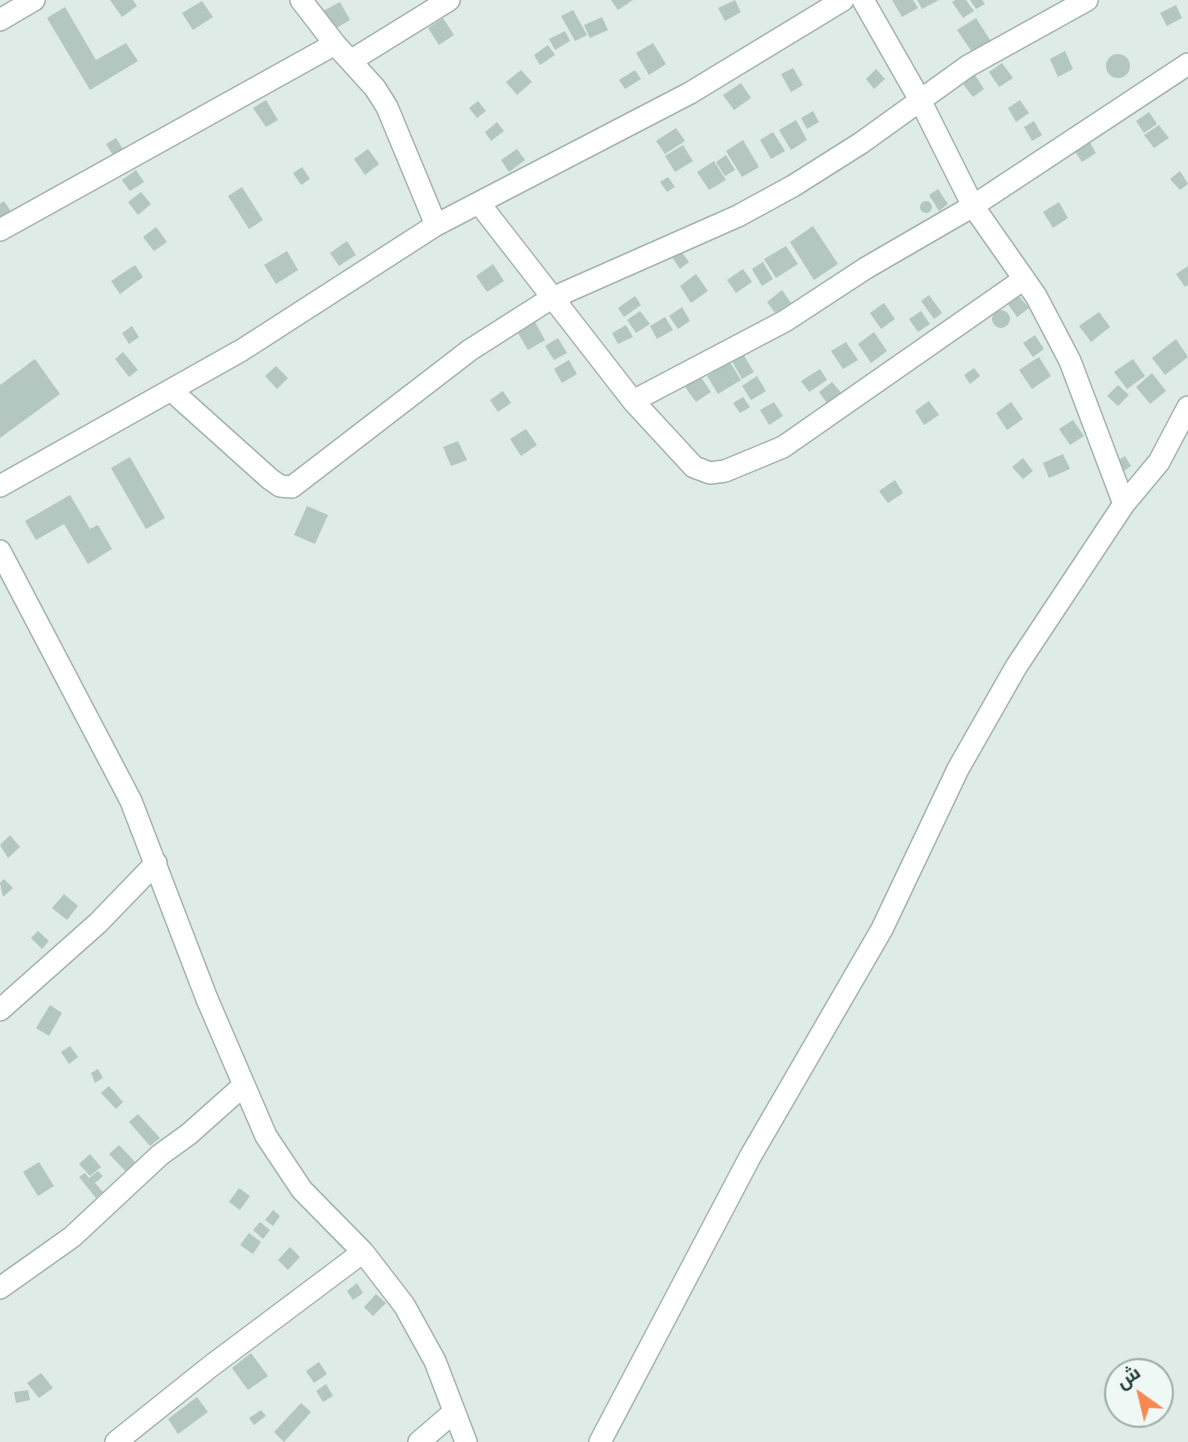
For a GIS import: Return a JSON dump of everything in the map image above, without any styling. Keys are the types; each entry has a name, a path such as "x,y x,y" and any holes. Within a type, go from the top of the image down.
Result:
{"street":[{"path":"0,20 34,0"},
{"path":"301,0 335,44 352,60 387,107 436,225"},
{"path":"352,60 449,0"},
{"path":"0,486 253,343 436,225 690,93 843,0"},
{"path":"863,0 920,100 973,206 1024,279 1070,360 1124,504"},
{"path":"172,391 270,479 280,486 292,486 470,350 551,299 737,216 793,186 861,144 968,66 1087,0"},
{"path":"0,230 335,44"},
{"path":"633,401 785,321 866,268 973,206 1188,64"},
{"path":"478,203 633,401 694,467 710,472 743,465 783,447 1024,279"},
{"path":"600,1442 737,1181 882,929 958,769 1016,667 1124,504 1158,463 1188,407"},
{"path":"0,551 125,789 207,999 266,1136 302,1189 363,1252 404,1306 435,1361 466,1442"},
{"path":"0,1010 98,923 156,863"},
{"path":"3,1278 72,1237 160,1155 189,1134 244,1085"},
{"path":"117,1442 211,1366 363,1252"},
{"path":"419,1442 454,1412"}],"building":[{"path":"110,0 133,0 137,6 122,17"},
{"path":"611,0 633,0 618,10"},
{"path":"735,0 741,12 725,21 718,8"},
{"path":"892,0 913,0 918,8 902,17"},
{"path":"917,0 939,0 922,9"},
{"path":"966,0 974,11 963,18 952,2"},
{"path":"970,0 982,0 985,4 976,9"},
{"path":"202,1 213,17 193,30 182,13"},
{"path":"340,2 350,20 333,30 323,11"},
{"path":"1176,5 1182,18 1167,26 1160,13"},
{"path":"65,7 96,60 126,43 138,61 90,90 47,18"},
{"path":"573,10 587,35 575,41 561,16"},
{"path":"602,17 608,30 590,38 584,25"},
{"path":"443,18 454,35 439,45 428,28"},
{"path":"976,18 994,46 976,58 957,30"},
{"path":"565,31 570,41 555,50 549,39"},
{"path":"653,43 666,64 649,75 636,53"},
{"path":"548,45 555,55 540,65 534,55"},
{"path":"1065,51 1073,69 1058,77 1050,59"},
{"path":"1118,54 1126,58 1130,66 1126,74 1118,78 1110,74 1106,66 1110,58"},
{"path":"1002,63 1013,78 999,87 989,72"},
{"path":"793,68 803,85 791,92 781,74"},
{"path":"876,69 885,79 874,89 866,79"},
{"path":"521,70 532,82 517,95 506,82"},
{"path":"635,70 641,79 625,89 619,80"},
{"path":"975,75 984,89 973,97 963,84"},
{"path":"741,83 751,98 734,110 723,95"},
{"path":"266,100 278,120 266,127 253,108"},
{"path":"1020,100 1029,113 1016,122 1008,108"},
{"path":"478,101 486,111 477,118 469,108"},
{"path":"813,111 819,122 807,129 801,118"},
{"path":"1149,112 1157,124 1144,133 1136,121"},
{"path":"796,120 807,140 791,150 779,130"},
{"path":"1034,121 1042,135 1032,141 1024,127"},
{"path":"497,122 504,131 491,141 485,132"},
{"path":"1159,125 1169,138 1154,148 1144,135"},
{"path":"676,128 685,141 665,154 656,141"},
{"path":"773,132 785,151 771,159 760,140"},
{"path":"116,138 126,154 116,160 106,144"},
{"path":"743,140 759,167 742,177 726,151"},
{"path":"1089,141 1096,153 1082,162 1074,150"},
{"path":"683,145 693,161 675,172 665,156"},
{"path":"368,149 379,164 365,175 354,159"},
{"path":"517,149 525,160 509,172 501,160"},
{"path":"726,155 735,170 725,176 716,162"},
{"path":"714,161 726,180 709,190 697,172"},
{"path":"302,167 310,179 301,185 293,173"},
{"path":"136,170 144,182 130,191 122,180"},
{"path":"1180,171 1188,184 1180,190 1170,179"},
{"path":"668,177 675,187 667,192 660,182"},
{"path":"242,187 263,220 249,229 228,196"},
{"path":"938,189 948,204 939,211 929,195"},
{"path":"141,192 151,204 138,215 128,202"},
{"path":"4,201 12,213 0,221 0,204"},
{"path":"926,201 932,207 926,213 920,207"},
{"path":"1059,202 1068,218 1053,228 1043,212"},
{"path":"813,226 838,264 814,280 790,242"},
{"path":"156,227 167,242 154,251 143,237"},
{"path":"347,241 356,255 339,266 330,253"},
{"path":"786,246 798,264 776,278 764,259"},
{"path":"680,250 689,262 680,269 671,256"},
{"path":"287,251 298,270 276,284 264,265"},
{"path":"763,262 773,279 762,286 752,269"},
{"path":"493,264 504,281 487,292 476,276"},
{"path":"135,265 143,277 120,294 111,281"},
{"path":"1188,266 1188,285 1185,287 1176,274"},
{"path":"743,269 752,282 736,293 727,280"},
{"path":"696,274 708,291 691,303 680,286"},
{"path":"782,290 791,303 775,313 767,302"},
{"path":"929,295 942,313 934,319 921,301"},
{"path":"635,296 641,305 624,317 618,308"},
{"path":"1019,296 1029,308 1017,317 1008,304"},
{"path":"884,303 895,319 881,329 870,313"},
{"path":"682,307 690,321 678,329 669,316"},
{"path":"1001,310 1007,313 1010,319 1007,325 1001,328 995,325 992,319 995,313"},
{"path":"640,311 650,324 636,333 627,320"},
{"path":"921,311 930,324 918,332 909,319"},
{"path":"1099,312 1110,327 1091,342 1079,326"},
{"path":"665,317 673,330 657,339 650,326"},
{"path":"535,322 545,340 528,350 518,333"},
{"path":"626,325 633,337 618,344 612,333"},
{"path":"132,326 139,337 129,344 122,333"},
{"path":"874,332 887,351 871,363 858,344"},
{"path":"1035,335 1044,349 1033,357 1023,343"},
{"path":"558,338 567,353 554,360 545,346"},
{"path":"1176,339 1188,357 1165,375 1152,358"},
{"path":"846,342 858,360 843,369 831,351"},
{"path":"123,352 138,370 129,377 115,359"},
{"path":"743,354 754,372 742,379 732,361"},
{"path":"1039,357 1051,376 1032,389 1019,370"},
{"path":"35,359 60,394 0,438 0,385"},
{"path":"1133,359 1145,376 1127,389 1114,372"},
{"path":"569,360 577,374 562,383 554,369"},
{"path":"730,362 741,380 718,394 707,376"},
{"path":"276,366 288,378 277,389 265,376"},
{"path":"974,368 980,376 970,384 964,375"},
{"path":"820,369 827,380 809,392 801,381"},
{"path":"1152,373 1166,391 1150,404 1136,387"},
{"path":"700,376 711,392 696,402 685,387"},
{"path":"757,376 766,391 751,400 742,386"},
{"path":"832,382 843,395 829,406 819,392"},
{"path":"1118,385 1129,395 1118,406 1107,396"},
{"path":"503,391 511,403 498,412 490,400"},
{"path":"743,397 750,407 740,413 733,403"},
{"path":"929,401 939,415 924,425 915,411"},
{"path":"774,402 783,416 769,425 760,410"},
{"path":"1011,402 1023,419 1007,430 996,413"},
{"path":"1073,420 1084,436 1070,445 1059,429"},
{"path":"526,429 537,445 521,456 510,439"},
{"path":"458,441 467,460 451,466 443,447"},
{"path":"1063,454 1070,469 1049,478 1043,463"},
{"path":"1125,456 1131,466 1121,473 1114,463"},
{"path":"130,457 165,518 146,529 111,468"},
{"path":"1023,458 1033,471 1023,479 1012,467"},
{"path":"895,480 903,493 888,503 879,491"},
{"path":"70,495 90,529 98,525 112,549 88,564 64,524 36,540 25,521"},
{"path":"307,506 328,515 315,544 294,535"},
{"path":"10,835 20,847 8,858 0,845"},
{"path":"4,879 13,888 3,897 0,883"},
{"path":"64,894 78,906 67,920 52,908"},
{"path":"38,931 49,941 42,949 31,938"},
{"path":"50,1005 62,1013 49,1036 36,1028"},
{"path":"70,1046 78,1057 69,1064 61,1052"},
{"path":"98,1069 103,1078 95,1083 91,1073"},
{"path":"109,1086 123,1102 116,1109 101,1093"},
{"path":"138,1114 160,1138 150,1146 129,1122"},
{"path":"119,1145 141,1168 131,1177 109,1154"},
{"path":"90,1154 101,1167 90,1176 79,1164"},
{"path":"39,1162 54,1186 38,1196 23,1172"},
{"path":"98,1171 103,1176 95,1183 103,1192 96,1198 79,1177 85,1173 89,1178"},
{"path":"239,1188 250,1196 240,1210 229,1202"},
{"path":"273,1210 280,1216 273,1226 265,1220"},
{"path":"260,1222 270,1230 263,1239 253,1230"},
{"path":"249,1233 261,1242 253,1254 240,1245"},
{"path":"290,1247 300,1257 288,1270 278,1260"},
{"path":"357,1283 363,1293 353,1300 347,1291"},
{"path":"376,1294 386,1303 373,1316 364,1307"},
{"path":"251,1353 268,1376 248,1390 232,1368"},
{"path":"319,1362 327,1374 314,1383 306,1371"},
{"path":"41,1373 53,1388 39,1398 27,1383"},
{"path":"326,1384 333,1396 323,1402 316,1391"},
{"path":"28,1390 30,1400 16,1403 14,1392"},
{"path":"197,1397 208,1412 178,1434 168,1419"},
{"path":"301,1403 311,1412 284,1442 274,1432"},
{"path":"261,1410 266,1416 254,1425 249,1418"}]}
